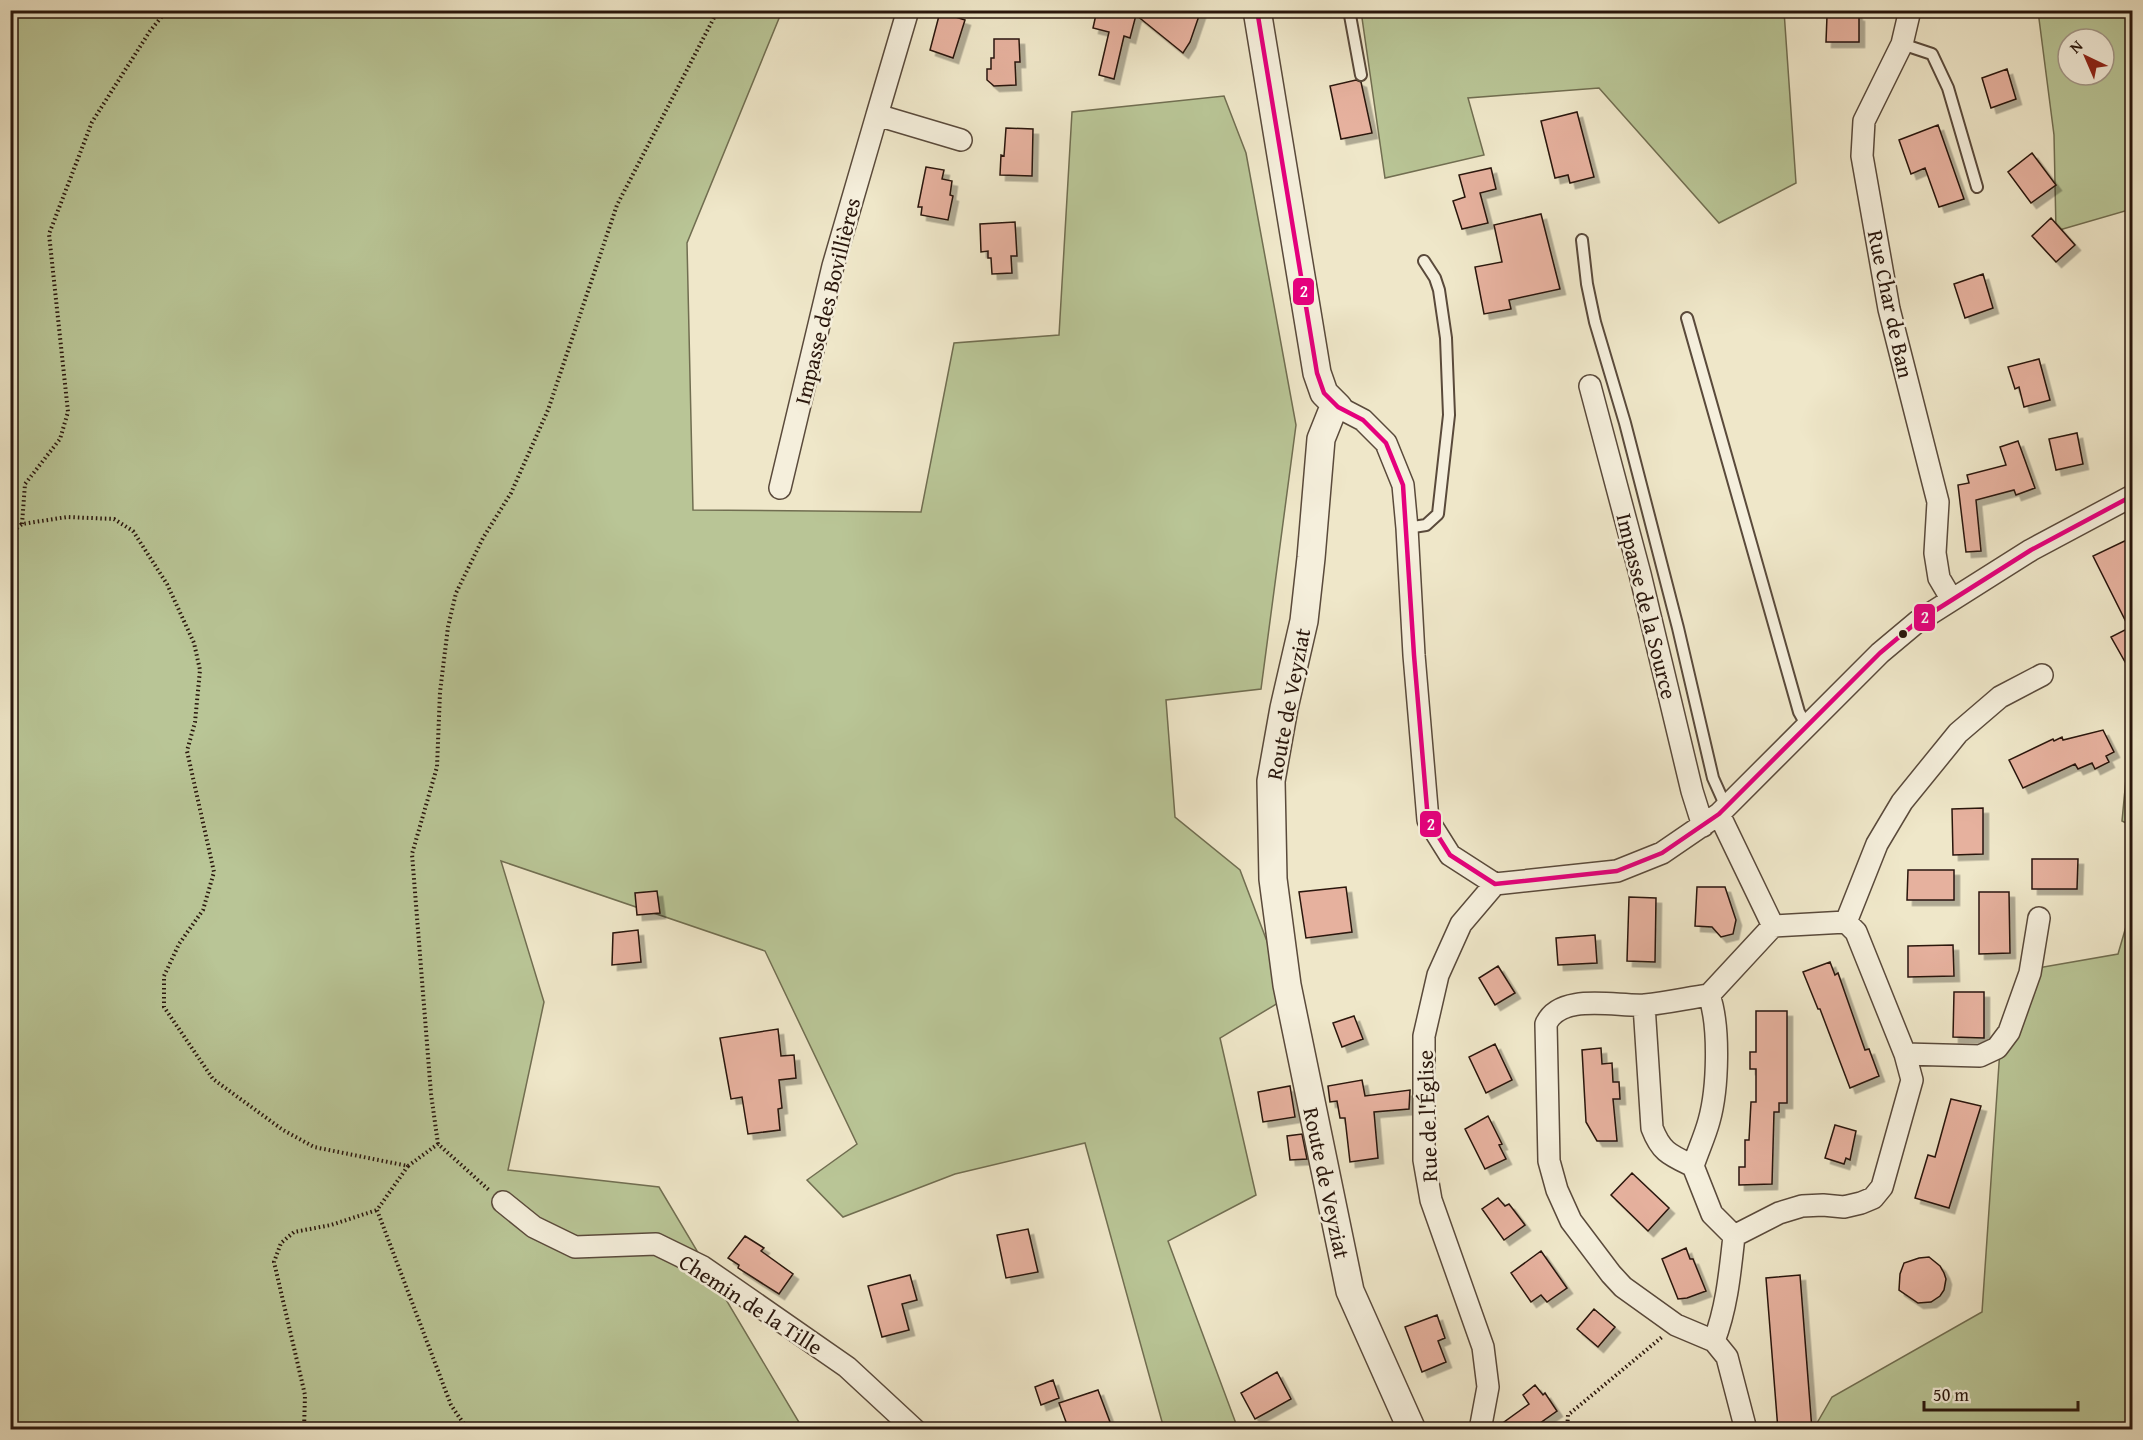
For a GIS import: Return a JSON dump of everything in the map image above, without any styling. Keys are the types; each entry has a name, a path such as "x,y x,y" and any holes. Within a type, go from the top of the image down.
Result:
{"street":[{"name":"Impasse des Bovillières","path":"780,488 833,266 908,10"},
{"path":"1257,10 1317,373 1324,393 1338,407 1363,420 1386,443 1403,485 1428,820 1450,855 1496,884 1617,871 1662,853 1716,816 1880,653 1917,622 2031,550 2133,496"},
{"name":"Rue Char de Ban","path":"1910,10 1902,44 1864,121 1862,156 1888,309 1938,502 1935,553 1939,578 1952,600"},
{"path":"877,115 961,140"},
{"name":"Impasse de la Source","path":"1590,386 1640,574 1692,791 1716,816 1773,926"},
{"name":"Route de Veyziat","path":"1338,407 1331,414 1321,439 1317,502 1304,621 1284,708 1271,781 1273,879 1287,985 1350,1291 1412,1430"},
{"path":"1846,922 1877,844 1909,793 1958,733 2000,697 2042,675"},
{"name":"Rue de l'Église","path":"1480,1430 1488,1387 1483,1347 1431,1200 1424,1160 1424,1036 1438,975 1461,924 1496,884"},
{"path":"1905,1054 1980,1056 1996,1048 2008,1032 2030,973 2039,918"},
{"path":"1734,1236 1779,1213 1802,1206 1823,1205 1844,1208 1861,1203 1873,1197 1882,1187 1912,1080 1905,1054 1856,932 1846,922 1773,926 1709,995 1644,1005 1575,1004 1561,1008 1550,1016 1546,1024 1549,1161 1557,1190 1571,1221 1623,1287 1676,1325 1714,1341 1727,1357 1746,1430"},
{"path":"1709,995 1715,1011 1715,1088 1709,1122 1693,1166 1712,1214 1734,1236"},
{"path":"1644,1005 1652,1128 1658,1144 1669,1155 1693,1166"},
{"name":"Chemin de la Tille","path":"502,1202 534,1227 575,1247 656,1244 703,1267 848,1367 915,1430"},
{"path":"1714,1341 1722,1319 1734,1236"}],"lane":[{"path":"1348,10 1361,75"},
{"path":"1902,44 1932,54 1948,88 1977,187"},
{"path":"1582,240 1587,285 1595,322 1625,423 1678,628 1713,778 1716,816"},
{"path":"1407,528 1426,525 1432,522 1438,514 1449,415 1446,339 1439,290 1435,278 1424,261"},
{"path":"1687,318 1799,712 1807,726"}],"path":[{"path":"22,524 25,484 60,439 68,412 49,234 92,122 150,31 167,10"},
{"path":"502,1202 438,1144 431,1094 412,854 437,767 440,692 448,627 456,593 483,538 511,493 548,410 617,205 718,10"},
{"path":"10,534 22,524 67,517 114,519 133,531 167,584 194,642 200,670 195,722 187,751 214,872 203,910 179,944 164,976 164,1007 213,1079 283,1130 314,1147 408,1166"},
{"path":"304,1430 305,1395 274,1262 281,1243 294,1232 331,1225 377,1210 408,1166 438,1144"},
{"path":"377,1210 451,1405 468,1430"},
{"path":"1567,1430 1568,1415 1676,1325"}],"green space":[{"path":"10,11 782,11 687,243 693,510 921,512 954,343 1059,335 1072,112 1224,96 1246,153 1296,425 1261,689 1166,700 1175,817 1240,870 1288,997 1220,1038 1256,1195 1168,1241 1238,1429 1164,1429 1085,1143 955,1174 843,1217 807,1180 857,1144 765,951 501,861 544,1002 508,1170 659,1187 803,1429 11,1429"},
{"path":"1361,11 1784,11 1796,183 1719,223 1599,88 1468,98 1484,155 1385,178"},
{"path":"2038,11 2132,11 2132,209 2056,231 2054,135"},
{"path":"2132,755 2132,826 2122,821 2128,758"},
{"path":"2132,906 2132,1429 1813,1430 1832,1397 1982,1312 2000,1049 2020,971 2118,954"}],"building":[{"path":"1097,10 1201,10 1190,42 1183,53 1136,15 1130,38 1124,36 1114,79 1099,75 1109,32 1093,28"},
{"path":"1829,10 1856,10 1859,16 1859,42 1826,42"},
{"path":"940,12 965,20 953,58 930,50"},
{"path":"994,39 1019,39 1020,62 1015,62 1016,85 994,86 987,80 987,69 991,69 991,58 994,58"},
{"path":"2007,69 2016,99 1991,108 1982,78"},
{"path":"1356,80 1361,82 1372,133 1341,139 1330,86"},
{"path":"1577,112 1594,177 1570,183 1568,175 1555,178 1541,121"},
{"path":"1938,125 1964,199 1939,207 1925,168 1911,174 1899,140"},
{"path":"1006,128 1033,129 1032,176 1000,175"},
{"path":"2032,153 2056,185 2031,203 2008,172"},
{"path":"926,167 944,170 942,179 952,181 950,195 953,196 948,220 921,215 922,207 918,207"},
{"path":"1491,168 1496,189 1480,193 1488,223 1462,229 1453,201 1465,197 1459,175"},
{"path":"1541,214 1560,289 1509,300 1511,309 1484,314 1475,267 1502,262 1494,225"},
{"path":"2051,218 2075,245 2056,262 2032,236"},
{"path":"1015,222 1017,256 1011,256 1012,273 992,274 988,251 981,252 980,224"},
{"path":"1983,274 1993,308 1965,318 1954,284"},
{"path":"2039,359 2050,400 2024,407 2019,387 2015,389 2008,367"},
{"path":"2077,433 2083,464 2056,470 2049,439"},
{"path":"2018,441 2035,488 2016,495 2014,490 1976,500 1981,551 1966,552 1958,485 1969,483 1967,475 2006,465 2000,447"},
{"path":"2133,537 2133,676 2111,637 2129,628 2093,556"},
{"path":"2103,730 2114,752 2106,756 2109,762 2095,769 2092,763 2078,769 2075,764 2023,788 2009,760 2053,739 2054,741 2062,737 2063,740"},
{"path":"1983,808 1983,854 1953,855 1952,809"},
{"path":"2032,859 2078,859 2077,889 2032,889"},
{"path":"1908,870 1954,870 1954,900 1907,900"},
{"path":"1346,887 1352,932 1306,938 1299,892"},
{"path":"1697,887 1725,887 1736,920 1733,934 1721,937 1712,927 1695,926"},
{"path":"657,891 660,913 637,915 635,893"},
{"path":"1979,892 2009,892 2010,953 1979,954"},
{"path":"1629,897 1656,898 1655,962 1627,961"},
{"path":"638,930 641,962 612,965 613,933"},
{"path":"1595,935 1597,963 1558,965 1556,938"},
{"path":"1953,945 1954,976 1908,977 1908,946"},
{"path":"1830,962 1835,975 1838,973 1865,1050 1869,1049 1879,1076 1850,1088 1820,1009 1818,1009 1803,972"},
{"path":"1498,966 1515,993 1495,1005 1479,978"},
{"path":"1954,992 1984,992 1984,1038 1953,1037"},
{"path":"1756,1011 1787,1011 1787,1103 1779,1103 1779,1112 1774,1112 1772,1184 1739,1185 1739,1167 1745,1167 1745,1140 1749,1140 1751,1102 1756,1102 1756,1069 1750,1069 1750,1052 1756,1052"},
{"path":"1354,1016 1363,1039 1342,1047 1333,1023"},
{"path":"778,1029 781,1056 794,1055 796,1078 779,1080 782,1108 778,1109 780,1130 748,1134 742,1097 731,1099 720,1038"},
{"path":"1495,1044 1512,1080 1486,1093 1469,1057"},
{"path":"1601,1048 1602,1064 1612,1063 1613,1082 1619,1082 1620,1099 1613,1099 1617,1141 1597,1141 1586,1122 1582,1050"},
{"path":"1362,1080 1365,1096 1410,1090 1409,1109 1374,1112 1378,1158 1350,1162 1345,1118 1340,1118 1337,1101 1330,1102 1328,1086"},
{"path":"1290,1086 1295,1117 1263,1122 1258,1092"},
{"path":"1951,1099 1981,1106 1949,1208 1915,1198 1928,1155 1935,1157"},
{"path":"1488,1116 1502,1144 1499,1145 1506,1159 1485,1169 1465,1129"},
{"path":"1835,1125 1856,1131 1850,1160 1846,1158 1844,1164 1825,1158"},
{"path":"1302,1134 1307,1159 1290,1160 1287,1136"},
{"path":"1632,1173 1669,1208 1648,1231 1611,1195"},
{"path":"1498,1198 1505,1206 1509,1204 1525,1225 1504,1240 1482,1209"},
{"path":"1028,1229 1038,1272 1006,1278 997,1235"},
{"path":"745,1236 764,1248 761,1251 793,1274 779,1294 738,1268 739,1265 728,1258"},
{"path":"1686,1248 1706,1291 1678,1299 1662,1259"},
{"path":"1541,1251 1567,1288 1547,1302 1541,1295 1531,1302 1511,1273"},
{"path":"1929,1257 1940,1266 1944,1273 1946,1279 1944,1290 1931,1302 1918,1303 1899,1290 1900,1274 1904,1263"},
{"path":"910,1275 917,1300 902,1304 909,1330 882,1337 868,1286"},
{"path":"1800,1275 1812,1430 1778,1430 1766,1278"},
{"path":"1594,1309 1615,1327 1598,1347 1577,1329"},
{"path":"1437,1315 1445,1338 1438,1341 1446,1362 1422,1372 1405,1327"},
{"path":"1277,1372 1291,1399 1255,1419 1241,1393"},
{"path":"1053,1380 1059,1398 1041,1405 1035,1387"},
{"path":"1535,1385 1543,1395 1545,1393 1557,1411 1530,1430 1493,1430 1529,1404 1523,1395"},
{"path":"1098,1390 1113,1430 1069,1430 1059,1403"}],"transit line":[{"name":"2","path":"1257,10 1317,373 1324,393 1338,407 1363,420 1386,443 1403,485 1428,820 1450,855 1495,884 1617,871 1662,853 1719,814 1880,653 1917,622 2031,550 2132,496"}]}
